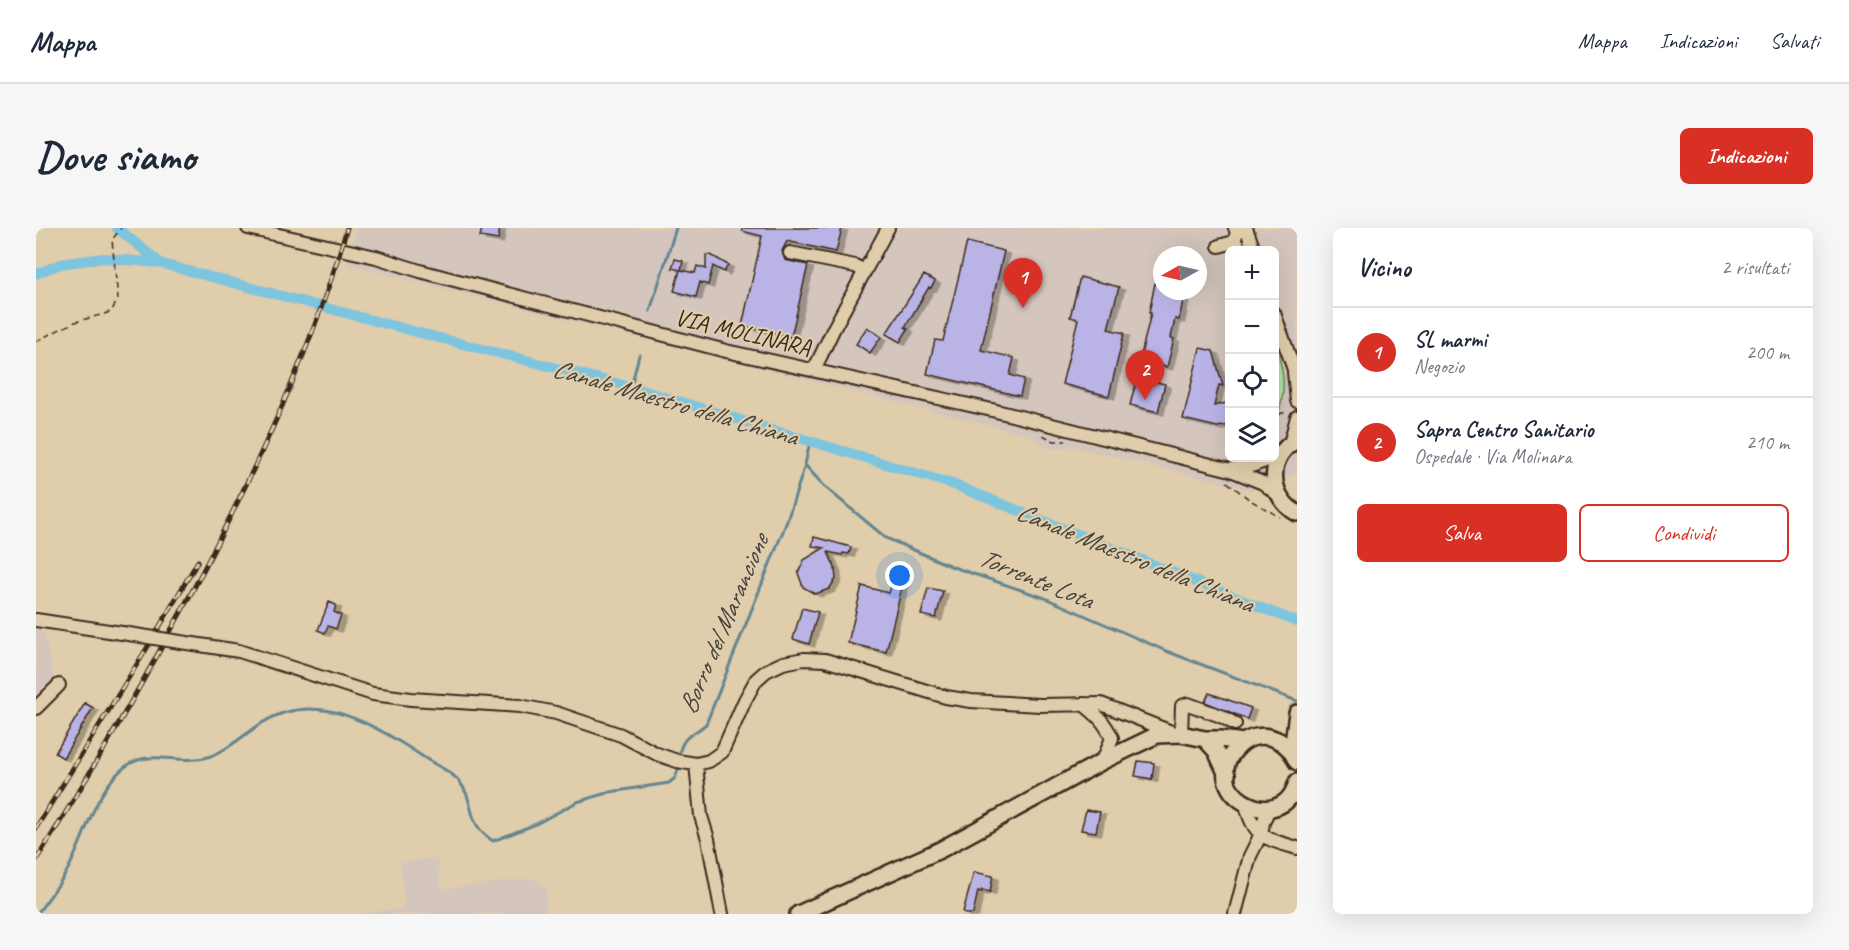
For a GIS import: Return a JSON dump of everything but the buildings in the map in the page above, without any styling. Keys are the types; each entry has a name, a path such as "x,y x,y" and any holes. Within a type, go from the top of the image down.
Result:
{"main road":[{"path":"1283,450 1274,474 1277,494 1297,513"},
{"path":"1295,756 1297,713"},
{"path":"1273,738 1297,713"},
{"path":"798,914 940,850 1103,761 1158,735 1180,734 1205,739 1243,742 1263,736 1284,743 1295,756"},
{"path":"1205,739 1216,751 1236,797 1246,804 1257,808 1297,803"},
{"path":"1227,775 1228,762 1243,742"},
{"path":"1275,806 1290,796 1297,782"}],"street":[{"name":"VIA MOLINARA","path":"248,228 376,257 620,324 992,410 1231,470 1263,483 1277,494"},
{"path":"814,370 888,228"},
{"path":"1235,228 1239,246"},
{"path":"1246,228 1253,246"},
{"path":"1219,246 1225,246"},
{"path":"790,253 855,266 865,271"},
{"path":"1279,326 1295,374 1297,401"},
{"path":"1279,329 1282,335"},
{"path":"1283,450 1294,415"},
{"name":"VIA MOLINARA","path":"1231,470 1254,465 1283,450"},
{"path":"36,620 239,651 373,694 411,699 520,706 556,713 621,735 657,754 677,761 696,764 709,761 722,752 745,700 756,680 766,670 783,663 804,659 825,660 946,697 971,702 1040,705 1101,704 1180,734 1184,704 1221,716 1235,724"},
{"path":"36,708 59,685"},
{"path":"1083,704 1099,716 1112,738 1126,749"},
{"path":"1104,722 1109,714 1116,710"},
{"path":"1103,761 1112,738"},
{"path":"696,764 701,816 708,839 722,914"},
{"path":"1246,804 1253,827 1261,834 1271,841 1297,848"},
{"path":"1235,914 1250,856 1261,834 1263,823 1275,806"}],"path":[{"path":"36,341 75,322 111,312 118,299 112,240 121,228"},
{"path":"1279,417 1281,413 1294,415"}],"shaded area":[{"path":"356,228 1297,228 1297,473 1252,490 1074,447 1049,449 1031,436 346,264"},
{"path":"36,628 44,635 55,681 36,704"},
{"path":"437,858 442,889 534,878 546,888 547,914 357,914 404,908 401,862"}],"green space":[{"path":"1279,357 1283,377 1283,393 1279,412"}],"waterway":[{"path":"117,228 159,262"},
{"path":"650,311 676,228"},
{"name":"Canale Maestro della Chiana","path":"36,274 60,264 103,258 159,263 631,387 952,484 1297,622"},
{"path":"631,387 639,355"},
{"name":"Torrente Lota","path":"810,441 805,465 825,487 886,538 953,567 1045,598 1166,651 1297,701"},
{"name":"Borro del Marancione","path":"679,758 684,741 706,724 787,521 805,465"},
{"name":"Borro del Marancione","path":"37,914 61,882 103,793 118,773 138,760 149,758 192,760 212,756 262,723 283,713 305,709 327,710 348,716 369,725 448,771 464,788 478,827 493,841 536,824 577,802 610,792 669,783 675,778 680,765"}],"railway":[{"path":"36,860 138,690 239,499 299,366 333,275 347,228"},
{"path":"36,828 198,561"}],"place":[{"name":"SL marmi","path":"1023,308"},
{"name":"Sapra Centro Sanitario","path":"1145,400"}]}
